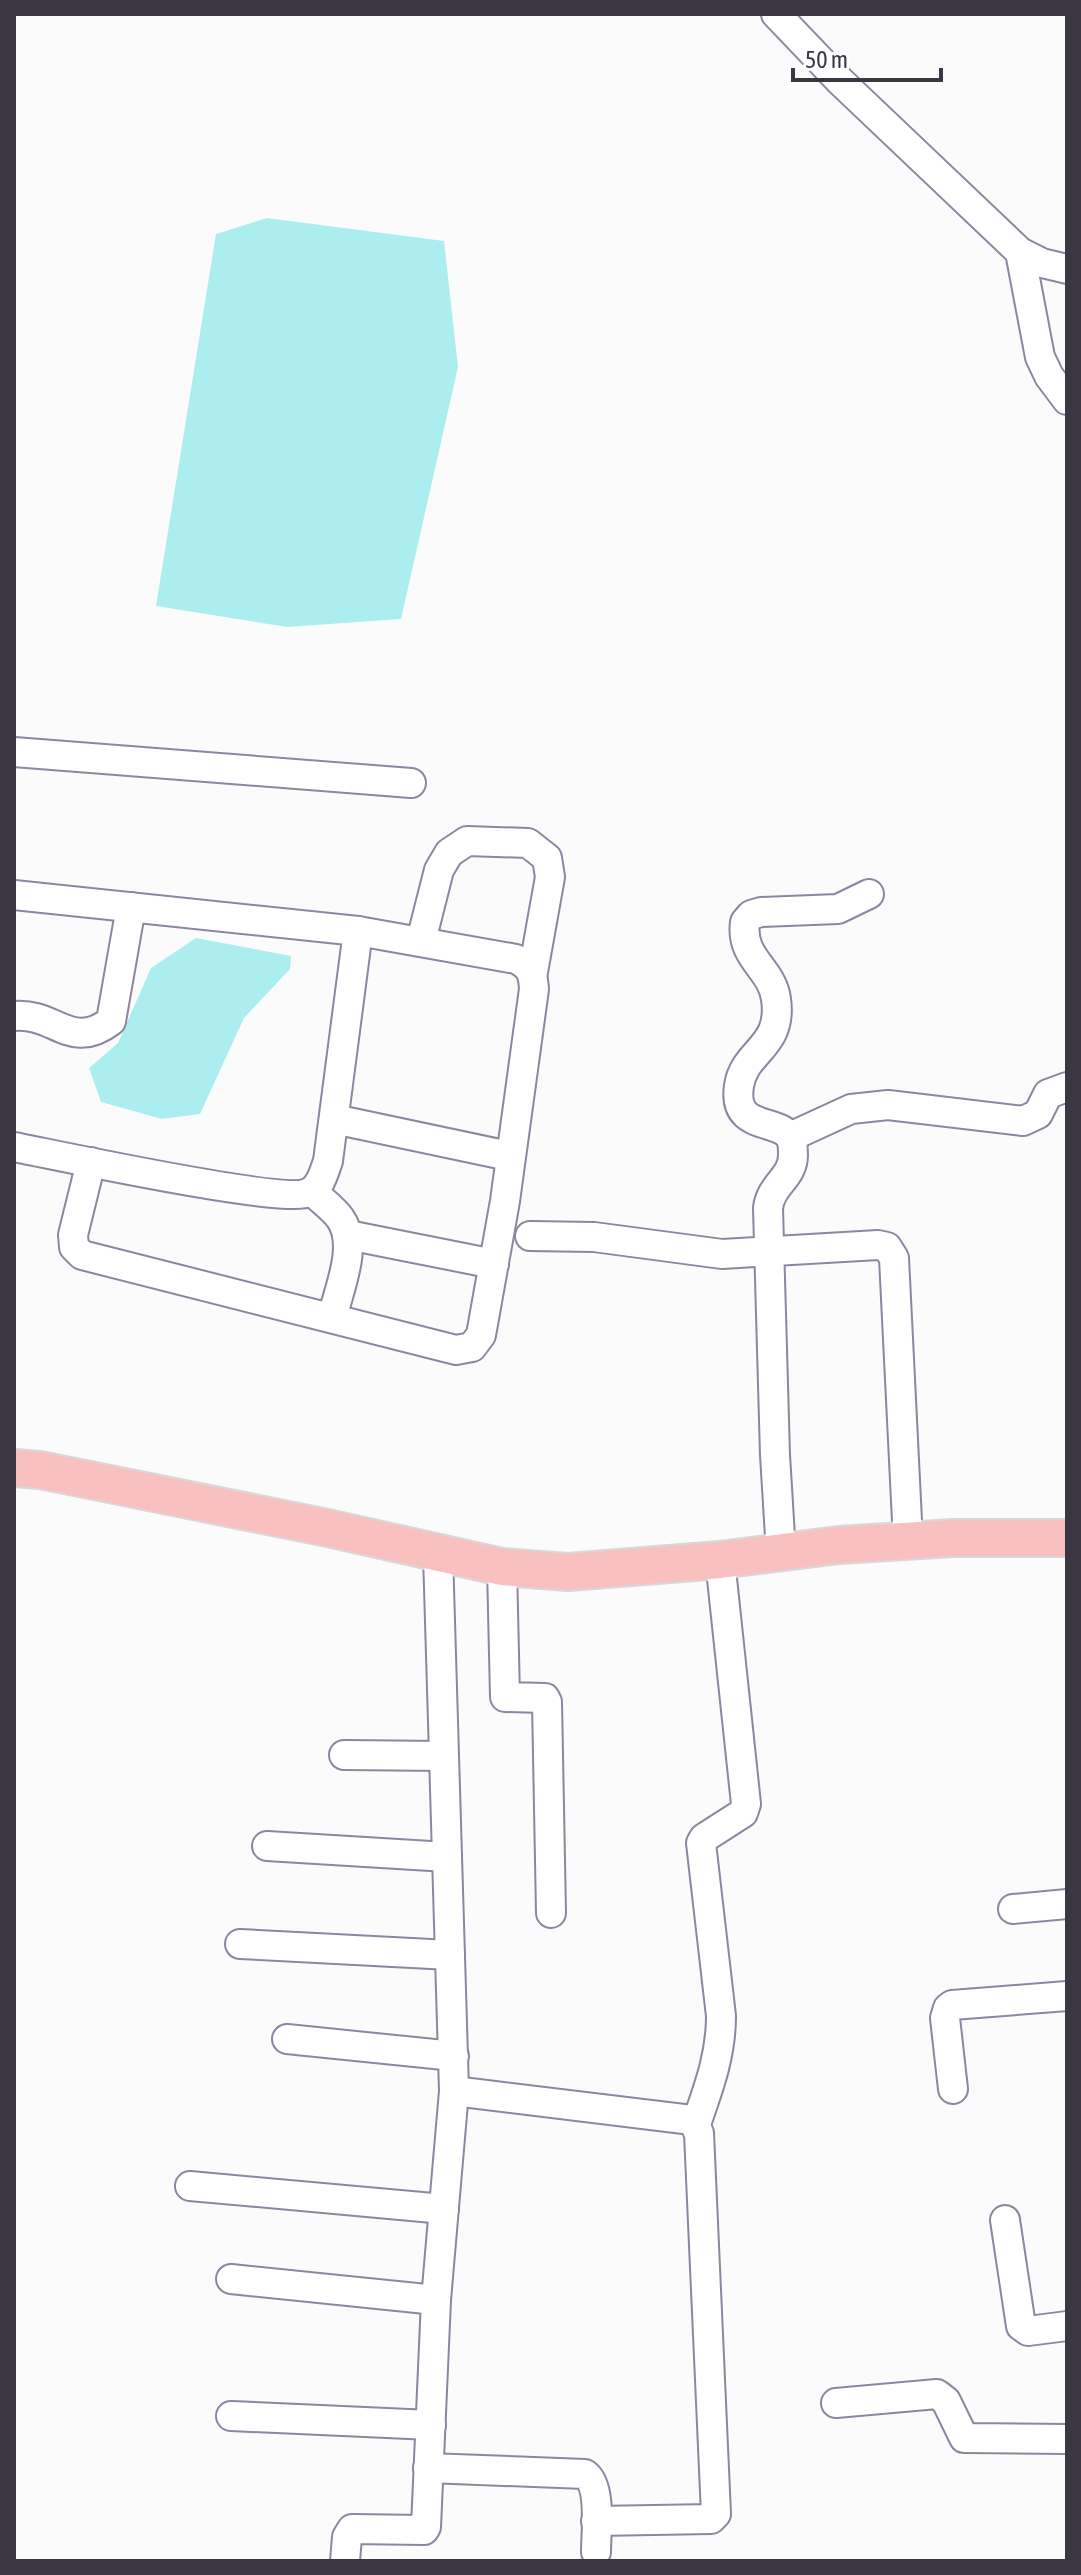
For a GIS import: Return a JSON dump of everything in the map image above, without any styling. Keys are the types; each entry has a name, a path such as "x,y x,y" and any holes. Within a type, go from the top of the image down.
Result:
{"main road":[{"path":"14,1468 40,1470 229,1508 502,1567 568,1572 720,1560 839,1545 953,1538 1067,1538"}],"street":[{"path":"776,14 840,81 1020,252 1042,263 1067,269"},
{"path":"1020,252 1040,357 1058,375 1067,400"},
{"path":"14,752 411,783"},
{"path":"91,1162 73,1235 74,1247 82,1255 456,1350 472,1347 481,1335 494,1264 534,989 533,972 550,877 547,858 528,843 467,841 449,853 439,870 421,941"},
{"path":"869,894 838,909 761,912 751,915 745,922 746,945 769,979 777,1002 773,1035 742,1074 739,1086 744,1113 790,1137 862,1107 888,1105 1023,1121 1038,1114 1048,1094 1067,1087"},
{"path":"14,895 358,931 516,959 533,972"},
{"path":"14,1016 26,1014 81,1034 97,1032 111,1021 131,907"},
{"path":"14,1147 245,1190 298,1196 312,1191 321,1181 328,1161 358,931"},
{"path":"334,1119 509,1156"},
{"path":"781,1553 768,1250 769,1199 791,1169 793,1154 790,1137"},
{"path":"312,1191 340,1218 348,1235 347,1255 332,1318"},
{"path":"348,1235 494,1264"},
{"path":"530,1236 594,1237 722,1254 887,1247 894,1258 908,1541"},
{"path":"345,2561 347,2537 352,2529 425,2529 436,2300 454,2091 438,1554"},
{"path":"696,2124 717,2064 721,2038 701,1843 743,1813 746,1804 720,1560"},
{"path":"502,1567 505,1697 545,1698 547,1702 551,1913"},
{"path":"344,1755 444,1756"},
{"path":"267,1846 447,1857"},
{"path":"1013,1909 1067,1904"},
{"path":"240,1944 450,1955"},
{"path":"953,2089 945,2018 948,2008 952,2005 1067,1996"},
{"path":"287,2039 454,2056"},
{"path":"454,2091 692,2120 699,2133 716,2514 711,2519 596,2521"},
{"path":"190,2186 444,2209"},
{"path":"1005,2220 1021,2326 1028,2331 1067,2326"},
{"path":"231,2279 436,2300"},
{"path":"836,2403 937,2394 946,2401 964,2438 1067,2439"},
{"path":"231,2416 431,2425"},
{"path":"428,2468 585,2474 596,2490 596,2552"}],"water":[{"path":"267,218 444,241 458,367 401,619 287,627 156,606 216,234"},
{"path":"196,938 291,956 290,969 244,1018 200,1114 162,1119 101,1102 89,1068 118,1043 151,968"}]}
